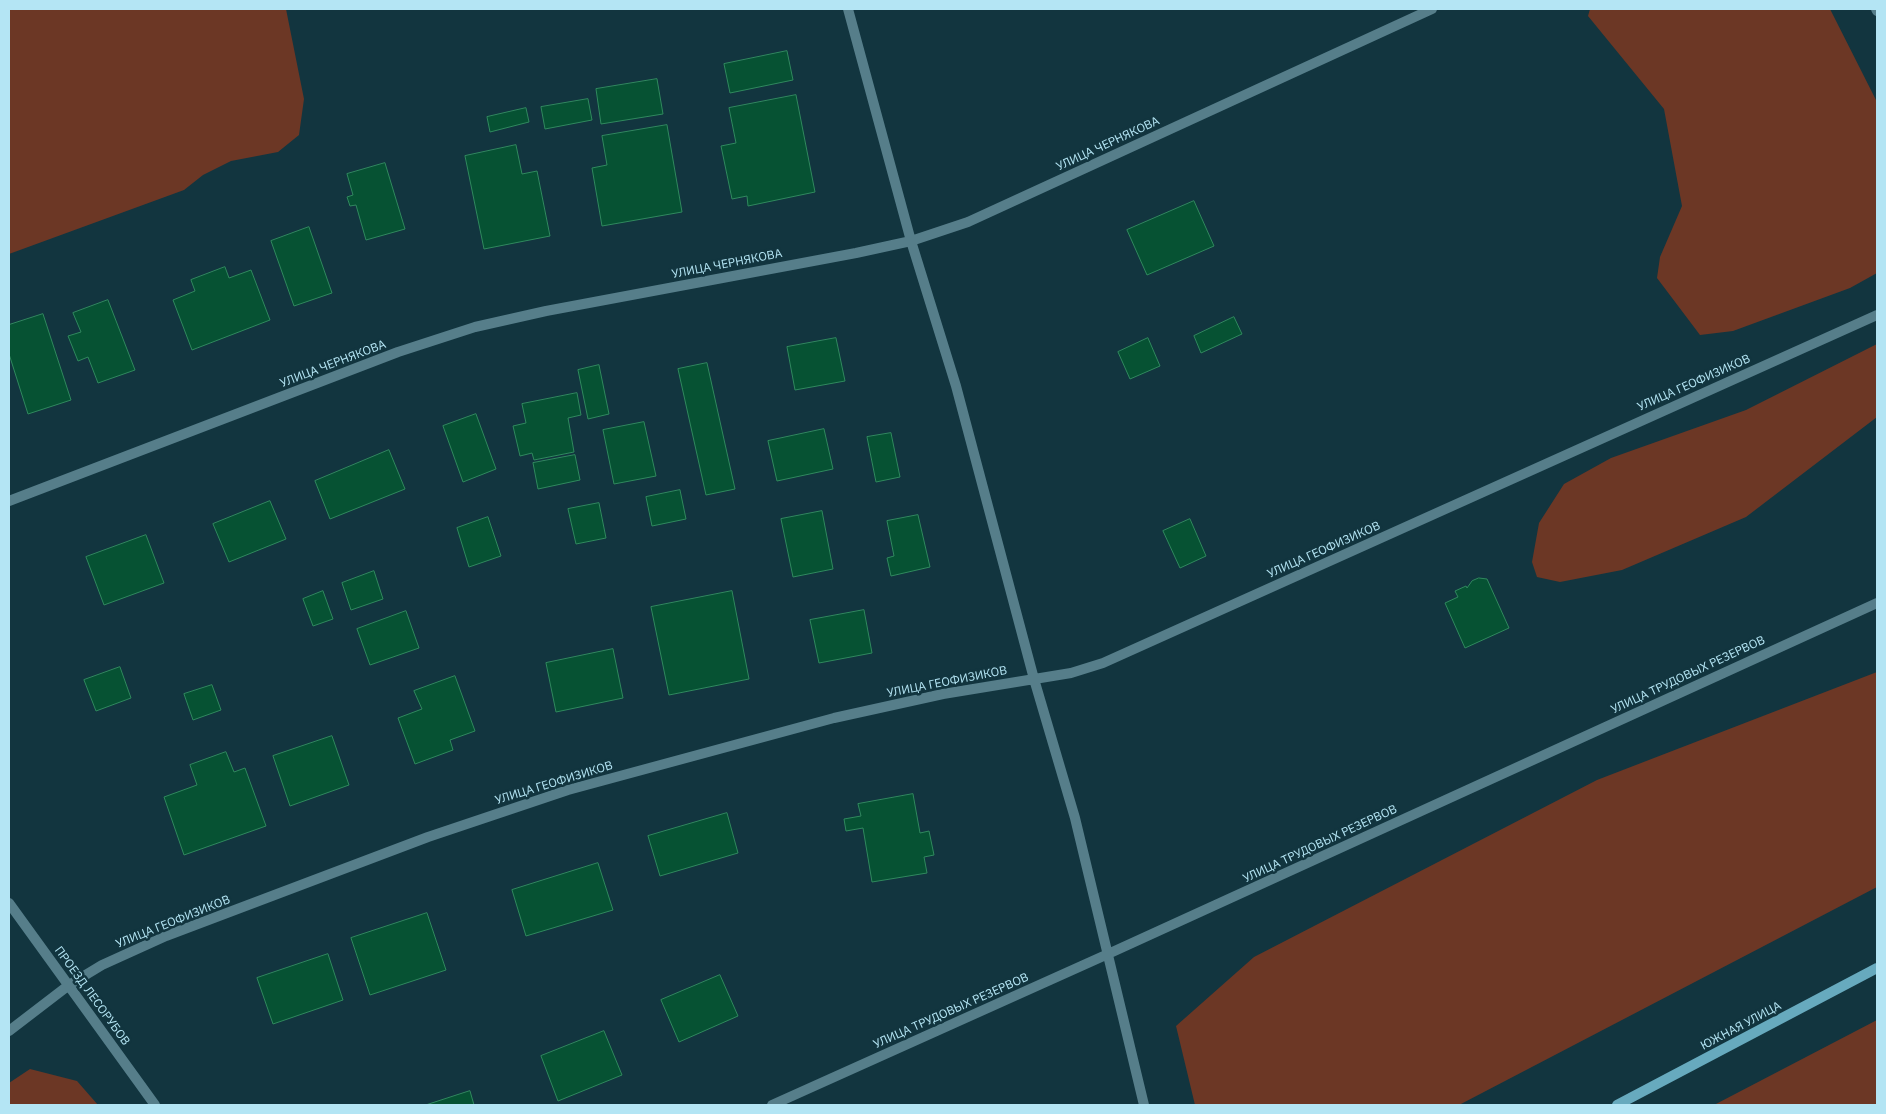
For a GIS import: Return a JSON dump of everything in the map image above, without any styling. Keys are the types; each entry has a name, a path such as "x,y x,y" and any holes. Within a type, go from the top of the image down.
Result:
{"main road":[{"name":"ЮЖНАЯ УЛИЦА","path":"1617,1105 1877,968"}],"street":[{"path":"848,9 911,240 956,386 1034,679 1075,818 1144,1105"},
{"name":"УЛИЦА ЧЕРНЯКОВА","path":"9,500 398,352 474,327 546,311 856,252 911,240 968,222 1432,9"},
{"name":"УЛИЦА ГЕОФИЗИКОВ","path":"9,1031 69,985 102,965 166,936 428,837 568,790 834,718 943,694 1071,673 1102,663 1877,314"},
{"name":"УЛИЦА ТРУДОВЫХ РЕЗЕРВОВ","path":"772,1105 1877,603"},
{"name":"ПРОЕЗД ЛЕСОРУБОВ","path":"9,903 155,1105"}],"shaded area":[{"path":"9,9 286,9 304,99 299,135 278,152 231,161 203,175 184,190 9,254"},
{"path":"1590,9 1830,9 1877,102 1877,273 1850,288 1733,331 1700,335 1657,278 1660,257 1682,206 1664,109 1588,16"},
{"path":"1877,344 1877,417 1746,517 1622,570 1560,582 1537,577 1532,562 1539,523 1564,484 1611,458 1746,410"},
{"path":"1877,672 1877,887 1459,1105 1195,1105 1176,1026 1254,957 1597,780"},
{"path":"1877,1020 1877,1105 1714,1105"},
{"path":"30,1069 77,1081 98,1105 9,1105 9,1083"}],"building":[{"path":"787,51 793,80 730,93 724,64"},
{"path":"657,79 663,114 601,124 596,89"},
{"path":"796,95 815,192 748,206 747,196 732,199 721,146 736,143 729,108"},
{"path":"588,99 592,120 545,129 541,107"},
{"path":"526,108 529,122 490,132 487,117"},
{"path":"667,125 682,212 602,226 592,168 607,165 602,136"},
{"path":"516,145 522,174 537,171 550,236 484,249 465,156"},
{"path":"385,163 405,229 366,240 356,205 350,206 347,197 353,195 347,174"},
{"path":"1194,201 1214,246 1147,275 1127,230"},
{"path":"309,227 332,293 294,306 271,241"},
{"path":"225,267 229,278 251,270 270,320 192,350 173,300 195,291 191,280"},
{"path":"108,300 135,370 98,383 88,357 78,361 68,336 81,332 73,313"},
{"path":"43,314 71,400 28,414 9,354 9,325"},
{"path":"1234,317 1242,334 1201,353 1194,336"},
{"path":"836,338 845,381 795,390 787,347"},
{"path":"1148,338 1160,366 1130,379 1118,352"},
{"path":"707,363 735,489 706,495 678,369"},
{"path":"599,365 609,414 588,419 578,370"},
{"path":"577,393 581,415 568,418 574,452 534,460 532,453 520,456 513,426 526,423 522,404"},
{"path":"476,414 496,469 463,482 443,426"},
{"path":"644,422 656,476 614,484 603,430"},
{"path":"824,429 833,469 777,481 768,441"},
{"path":"891,433 900,477 876,482 867,437"},
{"path":"389,450 405,489 330,519 315,481"},
{"path":"575,455 580,480 538,489 533,463"},
{"path":"680,490 686,519 652,526 646,497"},
{"path":"270,501 286,539 229,562 213,524"},
{"path":"599,503 606,538 576,544 568,509"},
{"path":"822,511 833,569 793,577 781,519"},
{"path":"918,515 930,567 891,576 887,558 894,556 887,521"},
{"path":"488,517 501,556 469,567 457,528"},
{"path":"1190,519 1206,556 1180,568 1163,531"},
{"path":"146,535 164,583 104,605 86,557"},
{"path":"374,571 383,599 351,610 342,583"},
{"path":"1479,578 1487,579 1509,628 1465,648 1445,603 1458,597 1455,591 1466,586 1467,588 1472,581"},
{"path":"323,591 333,619 313,626 303,599"},
{"path":"732,591 749,679 669,695 651,607"},
{"path":"864,610 872,653 819,663 810,620"},
{"path":"406,611 419,648 370,665 357,629"},
{"path":"613,649 623,698 556,712 546,663"},
{"path":"120,667 131,698 96,711 84,680"},
{"path":"455,676 475,731 450,740 453,750 415,764 398,718 422,709 414,691"},
{"path":"212,685 221,710 193,720 184,694"},
{"path":"332,736 349,785 290,806 273,756"},
{"path":"226,752 234,772 245,768 266,826 184,855 164,797 197,785 190,765"},
{"path":"913,794 920,833 929,831 934,855 924,857 927,873 872,882 863,828 846,831 844,819 861,816 858,804"},
{"path":"727,813 738,853 660,876 648,836"},
{"path":"598,863 613,910 526,936 512,890"},
{"path":"427,913 446,970 370,995 351,938"},
{"path":"328,954 343,1000 273,1024 257,978"},
{"path":"720,975 738,1016 679,1042 661,1000"},
{"path":"604,1031 622,1075 558,1101 541,1056"},
{"path":"470,1091 474,1105 426,1105"}]}
